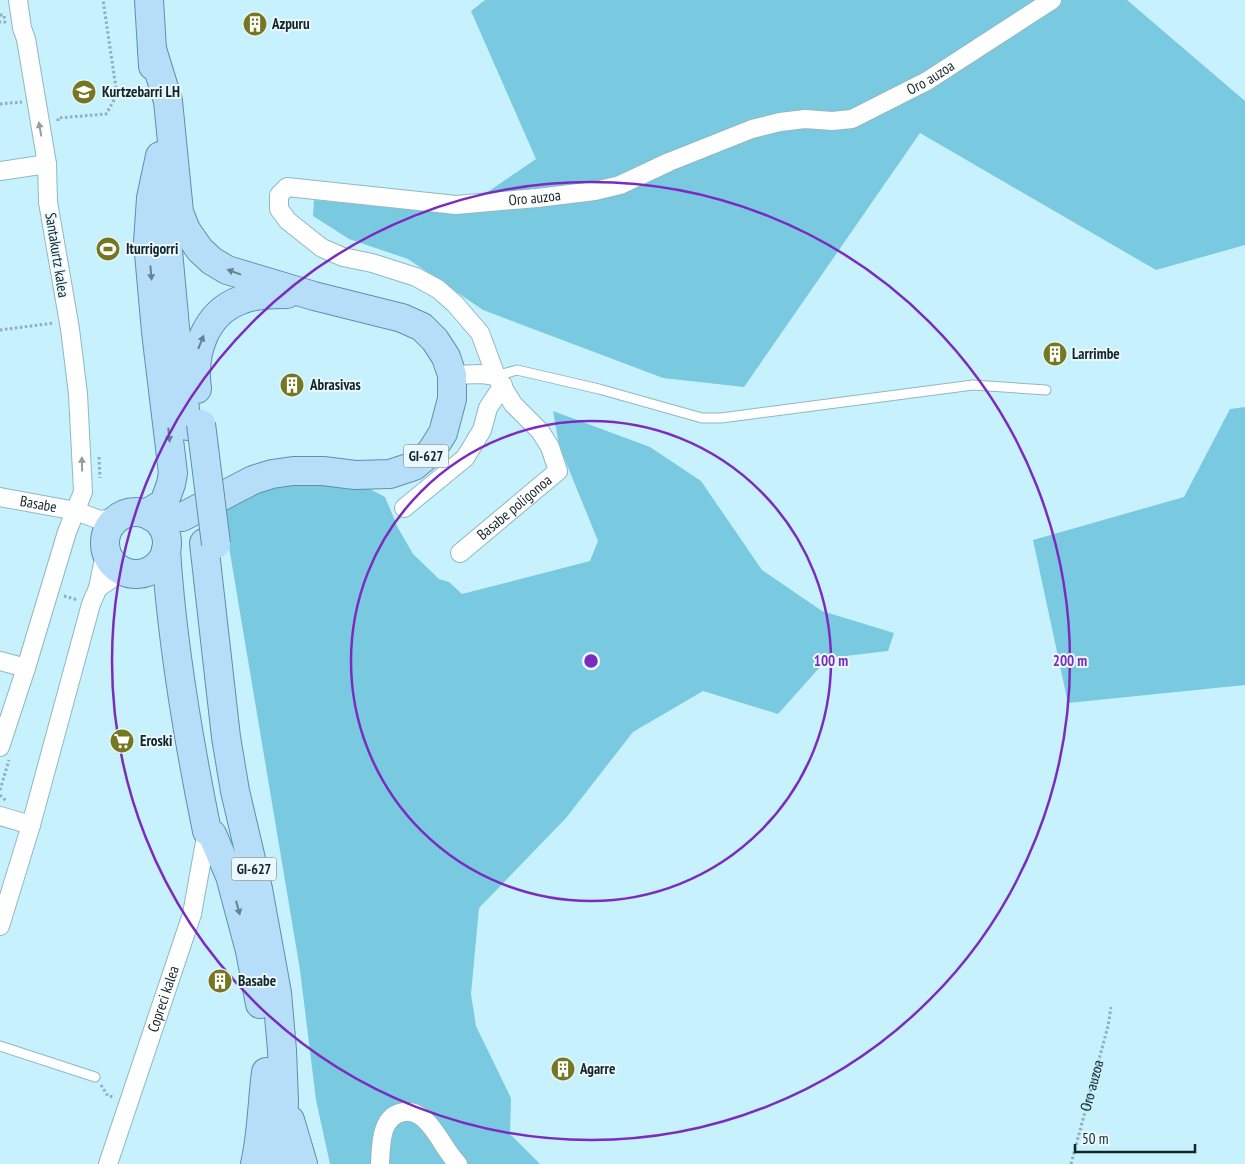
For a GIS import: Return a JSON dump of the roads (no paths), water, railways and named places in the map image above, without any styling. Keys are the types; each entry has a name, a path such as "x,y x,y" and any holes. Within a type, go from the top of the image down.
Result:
{"main road":[{"name":"GI-627","path":"149,0 175,327 194,425 210,543 214,638 226,737 235,791 258,888 277,993 284,1102 282,1164"},
{"name":"GI-627","path":"122,525 182,517 253,480 272,474 293,471 323,471 355,475 390,474 414,466 431,452 443,432 452,399 452,375 446,357 435,340 422,327 402,318 314,296 227,270 200,250 186,230 179,212 168,101 152,49"},
{"name":"GI-627","path":"160,156 151,198 148,242 173,473 164,503 122,525 109,558 115,566 135,572 169,601"},
{"name":"GI-627","path":"194,425 197,353 202,338 218,315 240,300 253,296 270,294 314,296"},
{"path":"135,572 152,570 160,563 182,517"},
{"name":"GI-627","path":"122,525 161,524 166,533 169,601 184,712 207,831 212,834 230,876 250,951 261,1011 266,1072 272,1093 270,1164"},
{"name":"GI-627","path":"255,1164 260,1140 266,1072"},
{"name":"GI-627","path":"284,1102 303,1164"}],"street":[{"name":"Santakurtz kalea","path":"0,747 67,532 83,492 78,394 66,307 48,202 47,164 18,0"},
{"name":"Oro auzoa","path":"499,380 480,333 455,304 438,289 416,277 343,257 322,248 301,233 279,210 279,195 287,186 456,205 537,198 620,186 677,159 752,129 770,124 805,119 832,121 852,119 927,81 1052,0"},
{"path":"0,170 47,164"},
{"path":"404,508 465,458 482,430 499,380 482,374 452,375"},
{"name":"Basabe poligonoa","path":"460,553 558,471 550,447 540,431 513,404 499,380"},
{"name":"Basabe","path":"0,496 76,511 122,525"},
{"path":"0,926 4,897 31,825 91,604 122,525"},
{"path":"98,588 135,572"},
{"path":"0,661 26,668"},
{"path":"0,816 31,825"},
{"name":"Copreci kalea","path":"108,1164 192,914 207,831"},
{"path":"380,1164 384,1127 393,1115 405,1112 414,1113 424,1119 438,1135 458,1164"}],"lane":[{"path":"499,380 517,370 568,381 702,418 721,418 973,385 1046,390"},
{"path":"0,1046 95,1077"}],"place":[{"name":"Azpuru","path":"255,24"},
{"name":"Kurtzebarri LH","path":"84,92"},
{"name":"Iturrigorri","path":"108,249"},
{"name":"Larrimbe","path":"1055,354"},
{"name":"Abrasivas","path":"292,385"},
{"name":"Eroski","path":"122,741"},
{"name":"Basabe","path":"220,981"},
{"name":"Agarre","path":"563,1069"}]}
